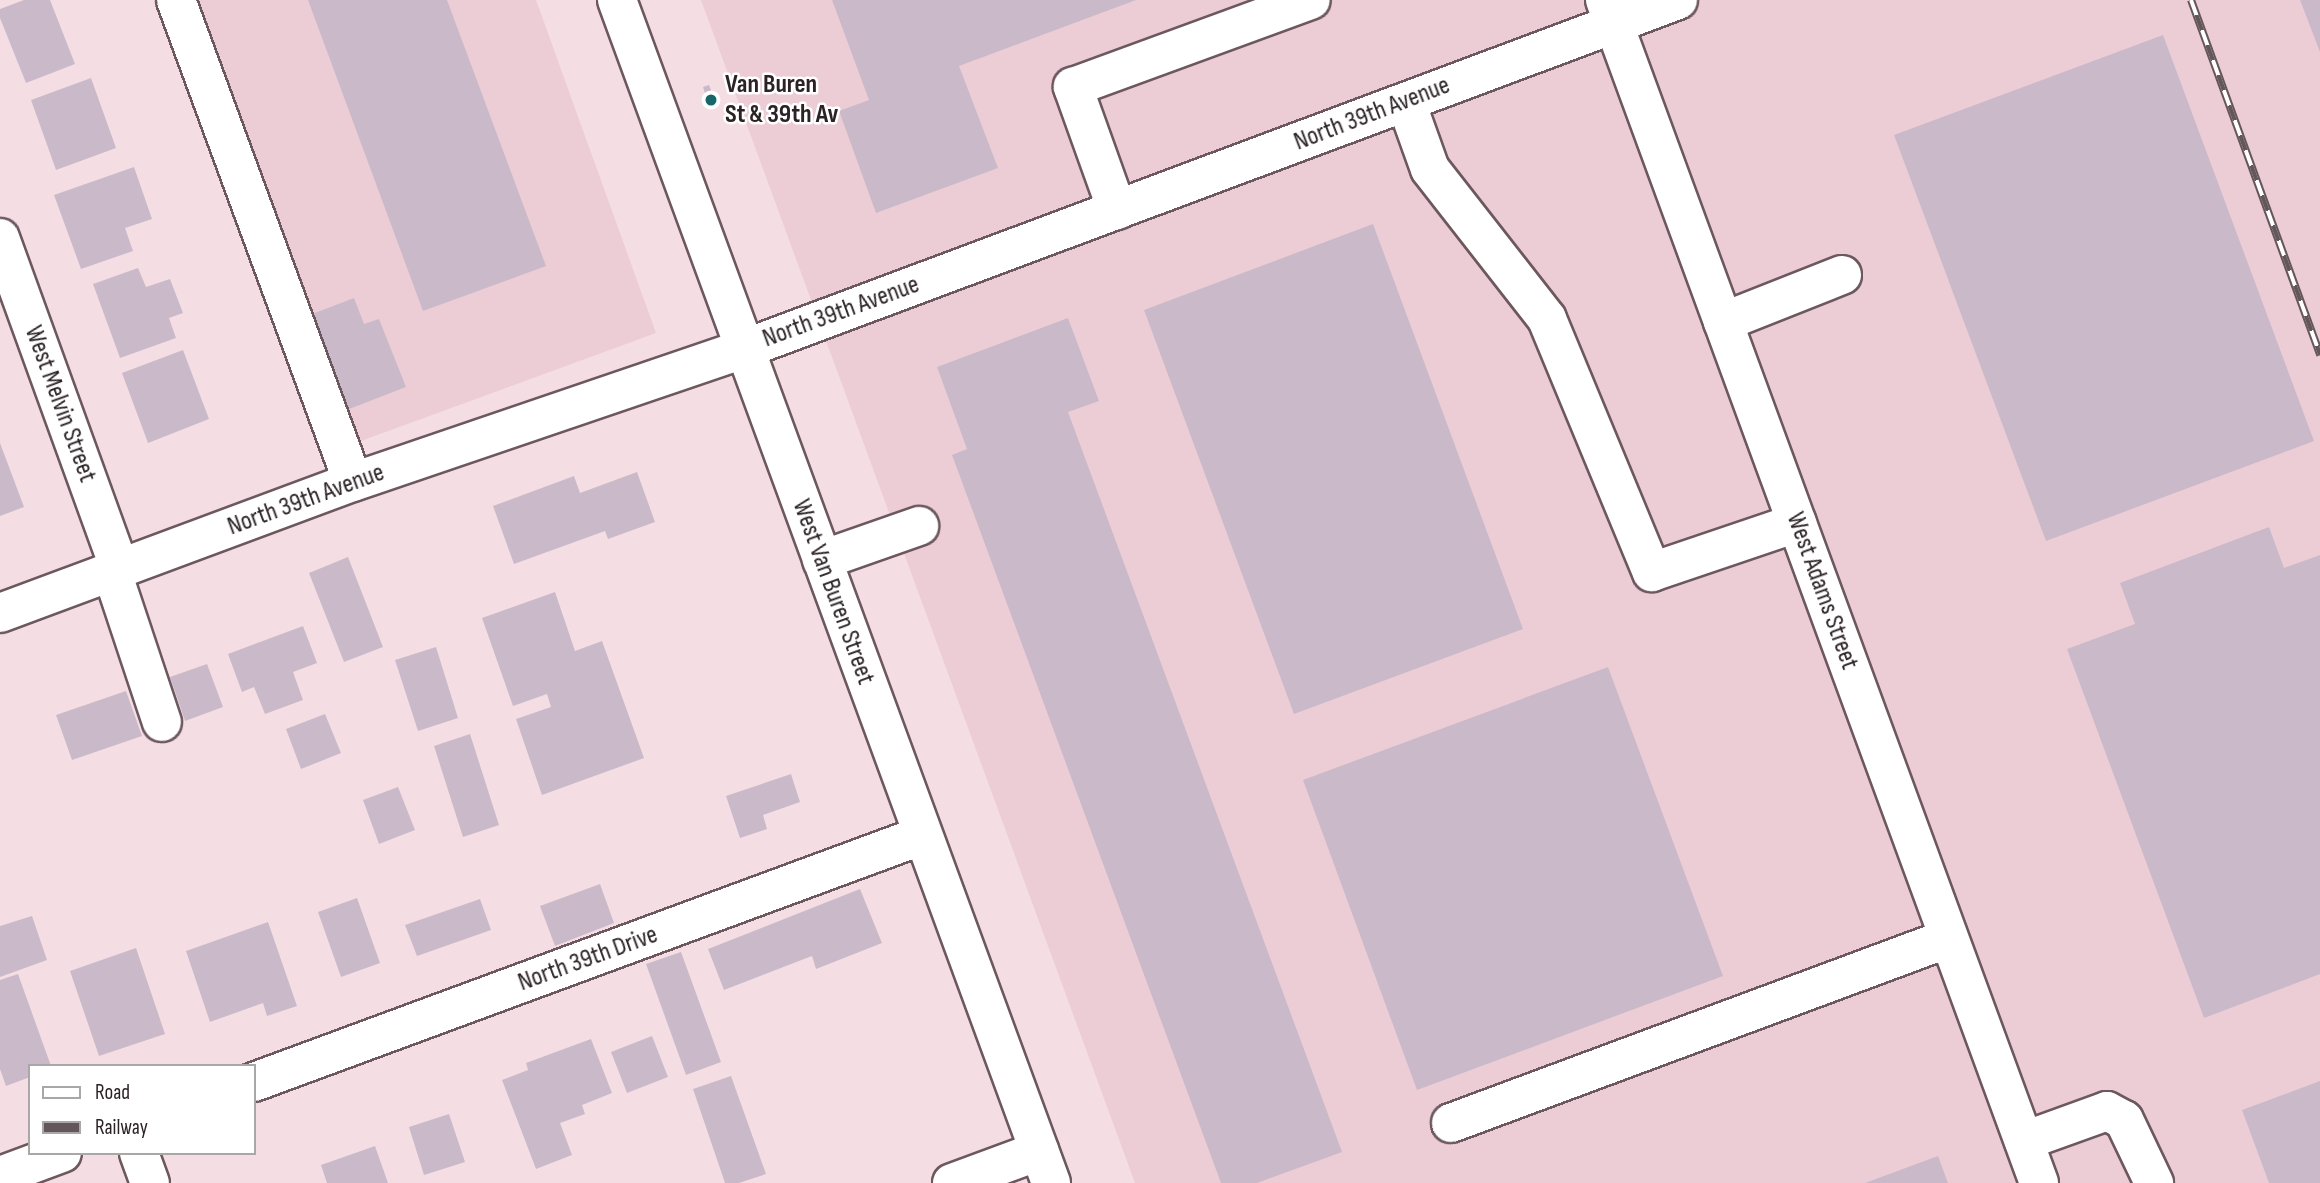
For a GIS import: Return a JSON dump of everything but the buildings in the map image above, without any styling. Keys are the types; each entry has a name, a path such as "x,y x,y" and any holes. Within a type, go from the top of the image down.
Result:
{"street":[{"path":"176,0 353,482"},
{"name":"West Van Buren Street","path":"617,0 1045,1167"},
{"path":"1117,210 1073,87 1311,0"},
{"name":"North 39th Avenue","path":"0,613 353,482 744,349 1117,210 1406,102 1609,12 1678,0"},
{"name":"West Adams Street","path":"1609,12 2039,1183"},
{"path":"1406,102 1430,169 1547,319 1652,572 1797,523"},
{"name":"West Melvin Street","path":"0,238 116,571 162,722"},
{"path":"1723,322 1842,275"},
{"path":"822,560 919,526"},
{"name":"North 39th Drive","path":"256,1081 923,835"},
{"path":"1451,1123 1949,937"},
{"path":"2024,1141 2107,1111 2124,1120 2154,1183"},
{"path":"0,1176 57,1155"},
{"path":"140,1155 150,1183"},
{"path":"952,1183 1045,1167"}],"shaded area":[{"path":"193,0 536,0 656,333 350,445"},
{"path":"701,0 2320,0 2320,1183 1135,1183"}],"railway":[{"path":"2191,0 2320,355"}],"place":[{"name":"Van Buren St & 39th Av","path":"711,100"}]}
